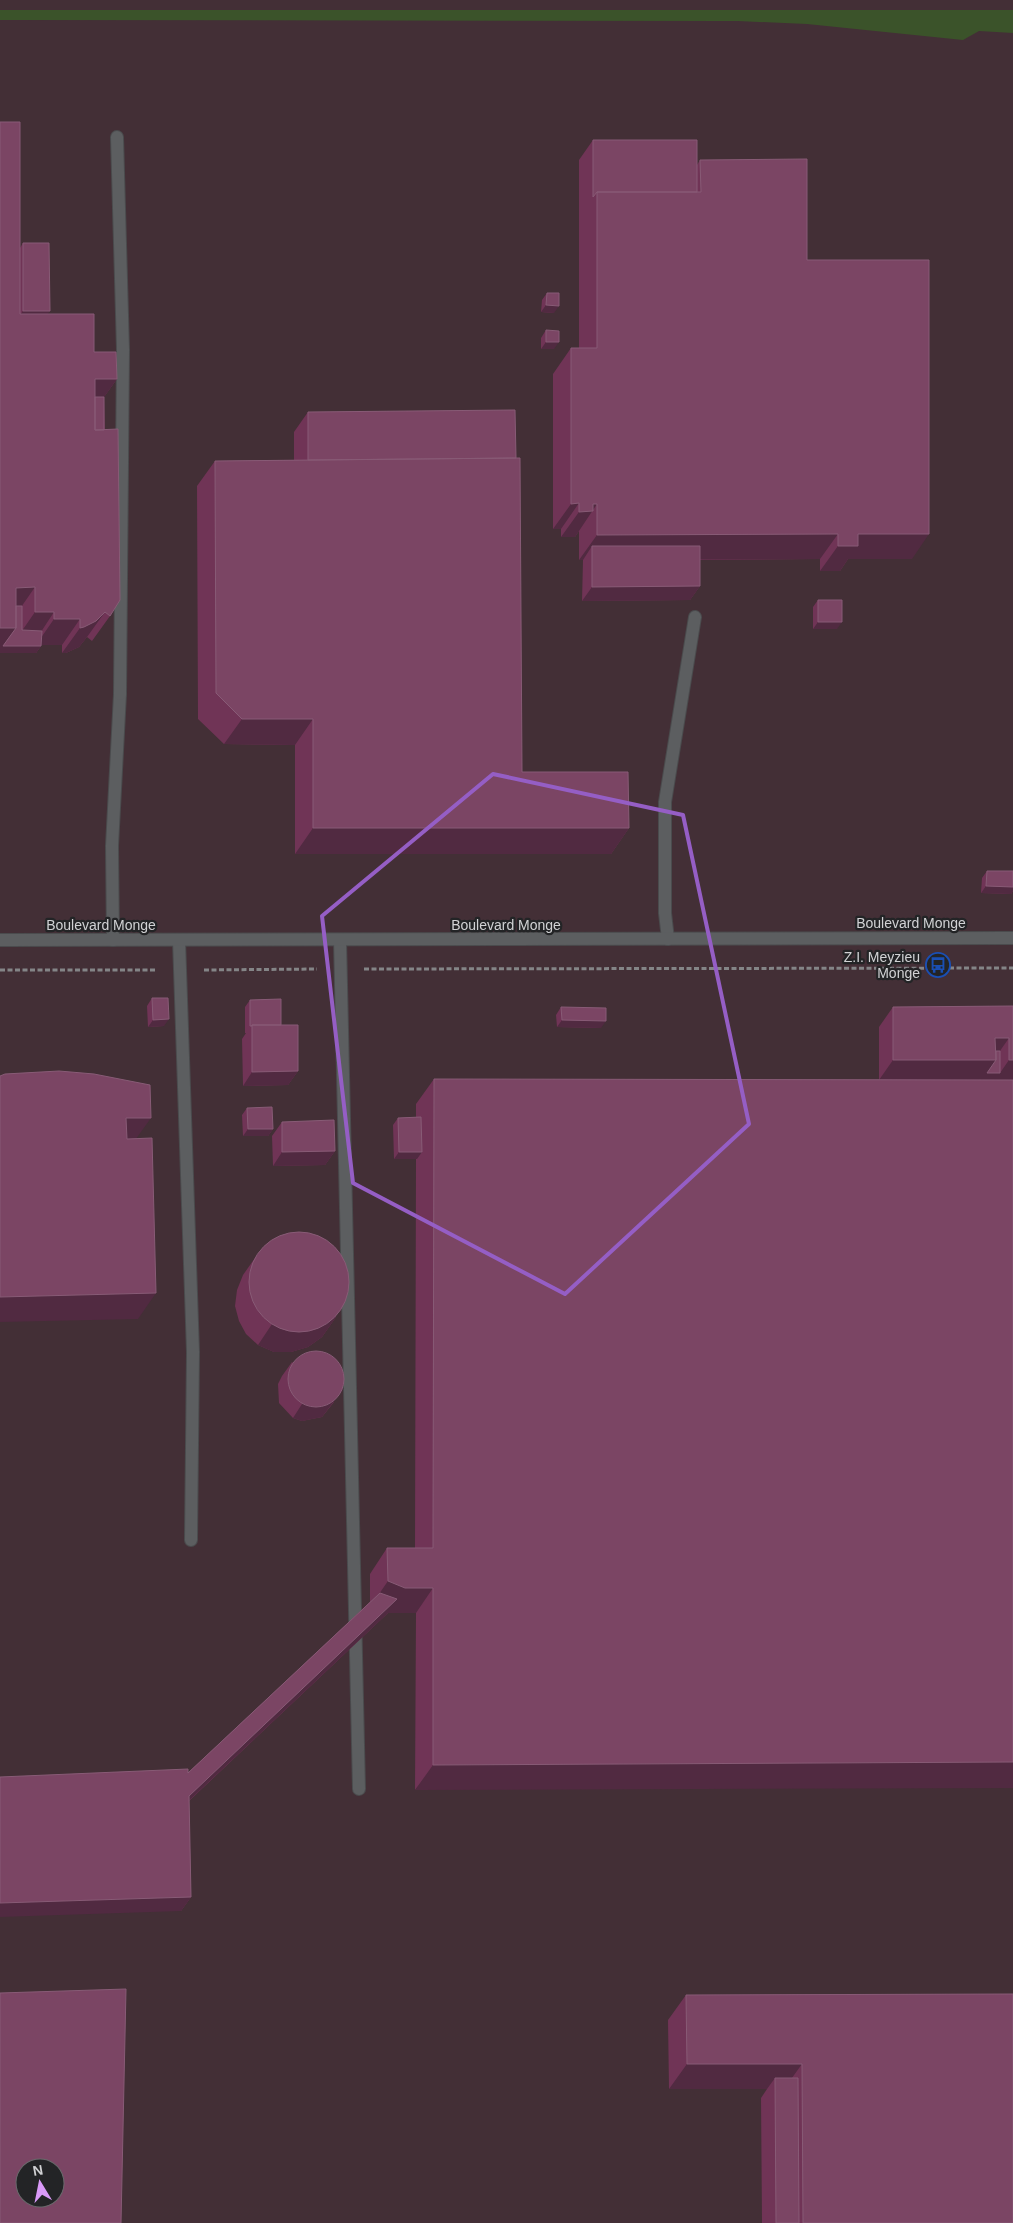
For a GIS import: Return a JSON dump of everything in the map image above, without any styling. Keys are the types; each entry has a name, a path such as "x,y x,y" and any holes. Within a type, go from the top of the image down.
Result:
{"street":[{"path":"112,940 112,846 120,694 124,350 117,137"},
{"path":"668,939 665,913 665,802 695,617"},
{"name":"Boulevard Monge","path":"0,940 1013,938"},
{"path":"179,940 193,1352 191,1540"},
{"path":"340,940 359,1790"}],"path":[{"path":"0,970 1013,968"}],"highlighted area":[{"path":"493,774 683,815 749,1124 565,1294 353,1183 322,916"}],"shaded area":[{"path":"0,0 1013,0 1013,2223 0,2223"}],"green space":[{"path":"0,10 1013,10 1013,33 979,31 963,40 807,24 738,21 0,20"}],"building":[{"path":"0,122 20,122 20,314 94,314 94,352 116,352 117,379 95,379 95,430 118,429 120,600 110,616 105,612 96,621 80,628 80,619 54,619 54,612 35,612 35,587 16,588 16,628 0,628"},
{"path":"593,140 697,140 697,192 597,192 593,197"},
{"path":"807,159 807,260 929,260 929,534 858,534 858,546 838,546 838,534 597,535 597,504 593,504 593,511 579,512 579,503 571,504 571,348 597,348 597,192 701,192 700,160"},
{"path":"23,243 49,243 50,311 23,311"},
{"path":"547,293 559,293 559,306 546,305"},
{"path":"546,330 559,331 559,342 546,342"},
{"path":"95,397 104,397 104,430 95,430"},
{"path":"515,410 516,458 308,460 308,412"},
{"path":"520,458 522,772 628,772 629,828 313,828 313,719 242,719 216,693 215,461"},
{"path":"592,546 700,546 700,586 592,587"},
{"path":"818,600 842,600 842,622 818,622"},
{"path":"16,606 22,606 22,630 42,631 41,646 3,646 16,628"},
{"path":"987,871 1013,871 1013,887 986,886"},
{"path":"152,998 168,998 169,1019 153,1020"},
{"path":"281,999 281,1025 250,1026 250,1000"},
{"path":"1013,1006 1013,1060 1009,1060 1009,1038 995,1038 996,1060 893,1060 893,1007"},
{"path":"561,1007 606,1008 606,1021 562,1020"},
{"path":"252,1025 298,1025 298,1071 252,1072"},
{"path":"996,1051 1000,1051 1000,1073 987,1073 996,1060"},
{"path":"59,1071 94,1074 150,1085 151,1118 126,1118 127,1139 152,1138 156,1293 0,1297 0,1076 5,1074"},
{"path":"434,1079 1013,1080 1013,1762 433,1765 433,1588 405,1588 388,1581 387,1548 433,1548"},
{"path":"272,1107 273,1129 248,1129 247,1108"},
{"path":"421,1117 422,1152 399,1152 398,1118"},
{"path":"334,1120 335,1151 282,1152 282,1122"},
{"path":"299,1232 318,1236 334,1247 345,1263 349,1282 345,1301 334,1317 318,1328 299,1332 280,1328 264,1317 253,1301 249,1282 253,1263 264,1247 280,1236"},
{"path":"310,1351 322,1351 336,1359 344,1373 342,1390 336,1399 322,1407 310,1407 300,1402 293,1395 288,1385 288,1373 293,1363 300,1356"},
{"path":"380,1593 397,1599 189,1796 191,1897 0,1903 0,1777 188,1769 188,1773"},
{"path":"126,1989 121,2223 0,2223 0,1993"},
{"path":"1013,1994 1013,2223 803,2223 802,2064 687,2064 686,1995"},
{"path":"775,2078 798,2078 799,2223 776,2223"}],"place":[{"name":"Z.I. Meyzieu Monge","path":"938,965"}]}
